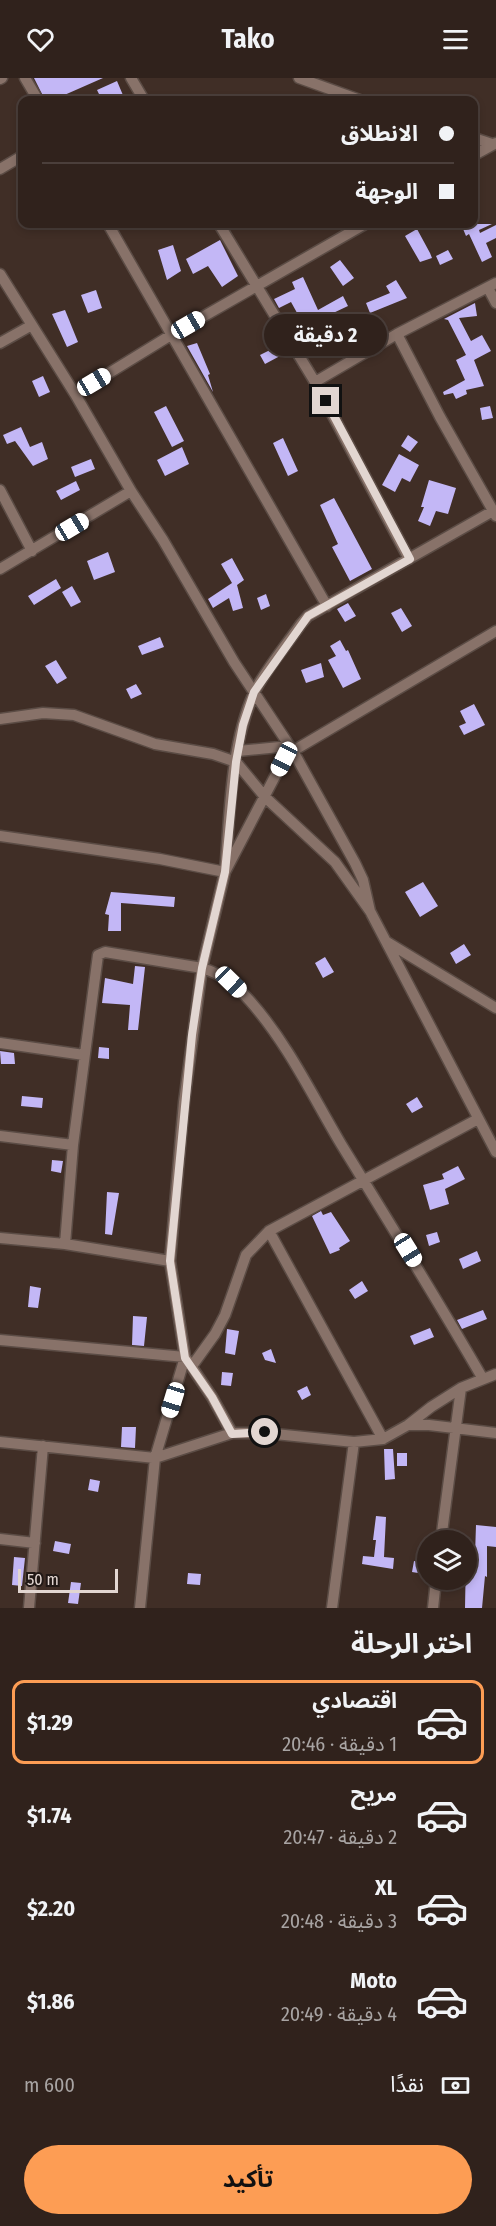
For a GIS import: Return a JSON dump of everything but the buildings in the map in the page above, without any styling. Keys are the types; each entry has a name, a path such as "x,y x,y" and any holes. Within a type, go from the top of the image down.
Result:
{"street":[{"path":"25,78 36,96"},
{"path":"130,78 141,96"},
{"path":"299,78 349,96"},
{"path":"478,139 494,143"},
{"path":"478,153 494,143"},
{"path":"0,169 18,158"},
{"path":"110,228 327,606"},
{"path":"221,228 315,382 410,559"},
{"path":"75,394 171,335 358,228"},
{"path":"0,274 75,394 130,491 163,540 234,662 292,748 355,863 363,880 370,911"},
{"path":"315,382 397,334 492,285 496,303"},
{"path":"0,343 32,325"},
{"path":"140,1608 155,1458 185,1358 170,1261 184,1102 202,968 225,872 237,757 243,725 254,692 308,616 494,514 397,334"},
{"path":"0,490 32,551"},
{"path":"0,569 130,491"},
{"path":"0,719 43,713 74,715 154,744 237,757 292,748 496,631"},
{"path":"225,872 284,759 292,748"},
{"path":"237,757 265,797 335,861 370,911 496,1152"},
{"path":"0,836 160,859 225,872"},
{"path":"387,941 496,1008"},
{"path":"65,1244 73,1145 98,955 105,952 202,968 218,973 249,1000 273,1029 291,1056 313,1097 429,1284 483,1379"},
{"path":"0,1043 84,1055"},
{"path":"192,1366 225,1315 246,1255 269,1232 478,1119"},
{"path":"0,1136 73,1145"},
{"path":"269,1232 383,1439"},
{"path":"0,1238 65,1244 170,1261"},
{"path":"0,1340 185,1358 212,1397 232,1434"},
{"path":"0,1442 155,1458 232,1434 265,1432 354,1442 383,1439 408,1425 461,1388 496,1374"},
{"path":"442,1530 461,1388"},
{"path":"408,1425 456,1428 496,1434"},
{"path":"332,1608 354,1442"},
{"path":"28,1608 43,1446"},
{"path":"0,1539 35,1543"},
{"path":"433,1608 435,1590"}],"route":[{"path":"265,1432 232,1434 212,1397 185,1358 170,1261 192,1035 202,968 225,872 236,762 243,725 254,692 308,616 410,559 326,401"}]}
